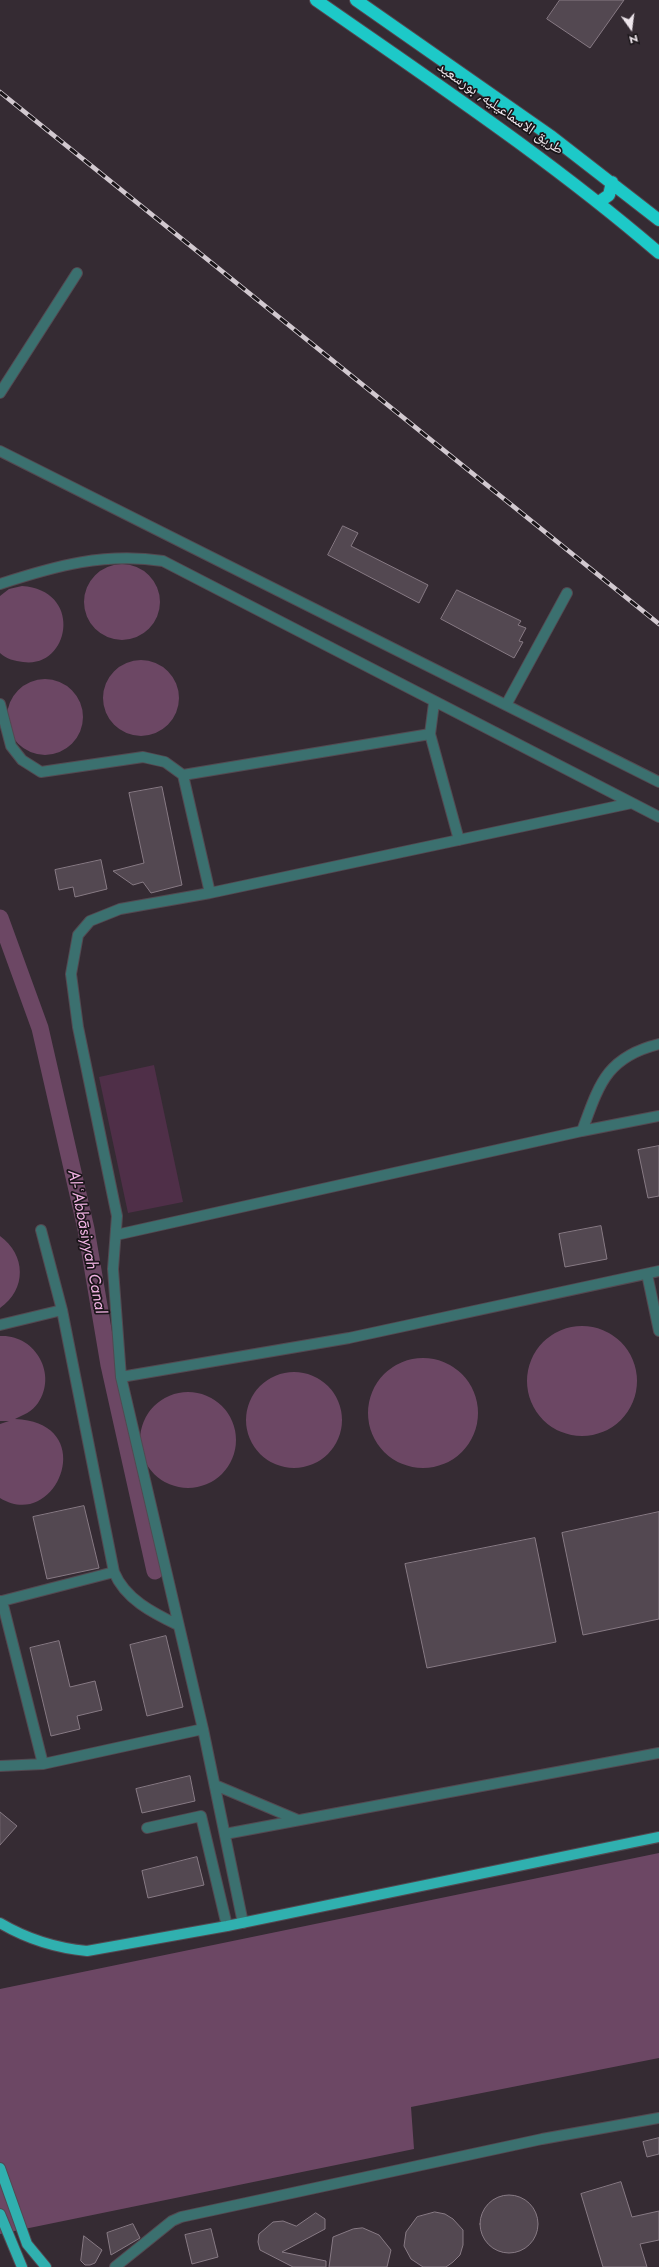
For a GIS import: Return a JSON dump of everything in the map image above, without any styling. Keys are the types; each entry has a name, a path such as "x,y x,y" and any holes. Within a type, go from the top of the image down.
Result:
{"highway":[{"name":"طريق الاسماعيليه, بورسعيد","path":"316,0 540,157 599,202 659,253"},
{"name":"طريق الاسماعيليه, بورسعيد","path":"356,0 527,120 612,182 659,220"},
{"path":"599,202 609,195 612,182"}],"main road":[{"path":"0,1923 43,1943 63,1948 87,1951 228,1926 659,1837"},
{"path":"0,2168 27,2244 46,2267"},
{"path":"0,2214 13,2249 22,2267"}],"street":[{"path":"0,393 77,273"},
{"path":"0,451 659,782"},
{"path":"0,584 37,572 88,559 137,557 163,561 434,703 659,817"},
{"path":"506,705 567,593"},
{"path":"434,703 430,734 459,840"},
{"path":"0,704 11,746 22,760 41,772 143,757 165,762 183,775 210,893"},
{"path":"183,775 430,734"},
{"path":"243,1923 203,1729 121,1377 113,1269 117,1216 113,1189 78,1027 71,974 78,935 90,921 120,909 210,893 632,803"},
{"path":"582,1131 600,1083 612,1068 640,1049 659,1044"},
{"path":"116,1235 582,1131 659,1116"},
{"path":"41,1230 62,1310 114,1572 120,1585 132,1597 154,1613 178,1626"},
{"path":"121,1377 349,1338 659,1271"},
{"path":"647,1274 659,1331"},
{"path":"0,1325 62,1310"},
{"path":"43,1764 1,1601 114,1572"},
{"path":"0,1766 43,1764 203,1729"},
{"path":"225,1834 659,1753"},
{"path":"215,1785 298,1820"},
{"path":"147,1828 201,1816 228,1926"},
{"path":"115,2267 172,2221 181,2216 542,2139 659,2118"}],"shaded area":[{"path":"115,564 129,564 137,566 143,570 154,581 158,587 160,602 158,617 149,629 137,638 129,640 115,640 107,638 101,634 90,623 86,617 84,609 84,595 86,587 90,581 101,570 107,566"},
{"path":"22,586 42,591 55,601 62,614 63,628 60,642 51,654 39,661 17,661 0,653 0,596 9,589"},
{"path":"133,660 149,660 162,666 173,677 179,690 177,713 162,730 149,736 133,736 120,730 105,713 103,706 103,690 109,677 126,662"},
{"path":"38,679 52,679 66,685 77,696 83,710 83,724 80,732 72,744 66,749 52,755 38,755 24,749 13,738 7,724 7,710 13,696 24,685"},
{"path":"154,1065 183,1202 128,1213 99,1077"},
{"path":"0,1236 9,1244 15,1253 19,1262 20,1272 19,1282 15,1291 9,1300 0,1308"},
{"path":"582,1326 603,1330 613,1335 621,1342 628,1350 633,1360 637,1381 633,1402 628,1412 621,1420 613,1427 603,1432 582,1436 561,1432 551,1427 543,1420 536,1412 531,1402 527,1381 531,1360 536,1350 543,1342 551,1335 561,1330"},
{"path":"0,1336 13,1337 24,1342 33,1349 40,1358 44,1369 44,1392 38,1403 30,1411 15,1419 41,1425 57,1438 63,1455 61,1473 52,1489 38,1501 21,1505 0,1498 0,1424 9,1421 0,1421"},
{"path":"423,1358 444,1362 454,1367 462,1374 469,1382 474,1392 478,1413 474,1434 469,1444 462,1452 454,1459 444,1464 423,1468 402,1464 392,1459 384,1452 377,1444 372,1434 368,1413 372,1392 377,1382 384,1374 392,1367 402,1362"},
{"path":"294,1372 312,1375 328,1386 339,1402 342,1420 339,1438 328,1454 312,1465 294,1468 276,1465 260,1454 249,1438 246,1420 249,1402 260,1386 276,1375"},
{"path":"188,1392 206,1395 222,1406 233,1422 236,1440 233,1458 222,1474 206,1485 188,1488 170,1485 154,1474 143,1458 140,1440 143,1422 154,1406 170,1395"},
{"path":"659,1853 659,2058 411,2107 414,2149 0,2234 0,1989"}],"building":[{"path":"560,0 624,0 590,48 547,19"},
{"path":"343,526 358,533 351,546 428,585 419,603 328,555"},
{"path":"457,590 521,621 518,625 526,628 519,641 523,642 514,658 441,619"},
{"path":"162,787 182,885 151,893 143,882 133,885 113,871 144,863 129,793"},
{"path":"101,860 107,889 75,897 73,887 59,890 55,870"},
{"path":"659,1146 659,1196 648,1198 638,1150"},
{"path":"601,1226 607,1259 565,1267 559,1234"},
{"path":"84,1506 99,1568 47,1579 33,1517"},
{"path":"659,1512 659,1619 583,1635 562,1533"},
{"path":"535,1538 556,1642 427,1668 405,1564"},
{"path":"166,1636 183,1707 147,1716 130,1645"},
{"path":"59,1641 70,1687 95,1681 102,1710 77,1716 80,1729 51,1736 30,1648"},
{"path":"190,1776 195,1801 142,1813 136,1789"},
{"path":"0,1812 17,1826 0,1845"},
{"path":"197,1857 204,1885 148,1898 142,1871"},
{"path":"659,2138 659,2154 647,2157 643,2142"},
{"path":"621,2182 632,2217 659,2211 659,2240 640,2244 647,2267 603,2267 581,2194"},
{"path":"503,2195 515,2195 530,2203 538,2218 538,2230 530,2245 515,2253 503,2253 488,2245 480,2230 480,2218 488,2203"},
{"path":"435,2212 445,2214 453,2219 463,2230 463,2245 460,2255 446,2267 423,2267 411,2259 404,2246 406,2232 417,2217"},
{"path":"316,2213 325,2219 325,2229 282,2252 326,2261 326,2267 293,2267 260,2250 258,2242 259,2234 273,2222 283,2221 296,2226"},
{"path":"133,2224 140,2238 111,2255 107,2233"},
{"path":"363,2228 379,2235 391,2250 387,2267 329,2267 333,2237 353,2229"},
{"path":"211,2229 218,2257 192,2264 185,2235"},
{"path":"84,2236 102,2250 95,2263 90,2265 85,2265 81,2261"}],"waterway":[{"name":"Al-ʿAbbāsiyyah Canal","path":"0,918 40,1028 86,1229 109,1365 155,1571"}],"railway":[{"path":"0,92 659,624"}]}
